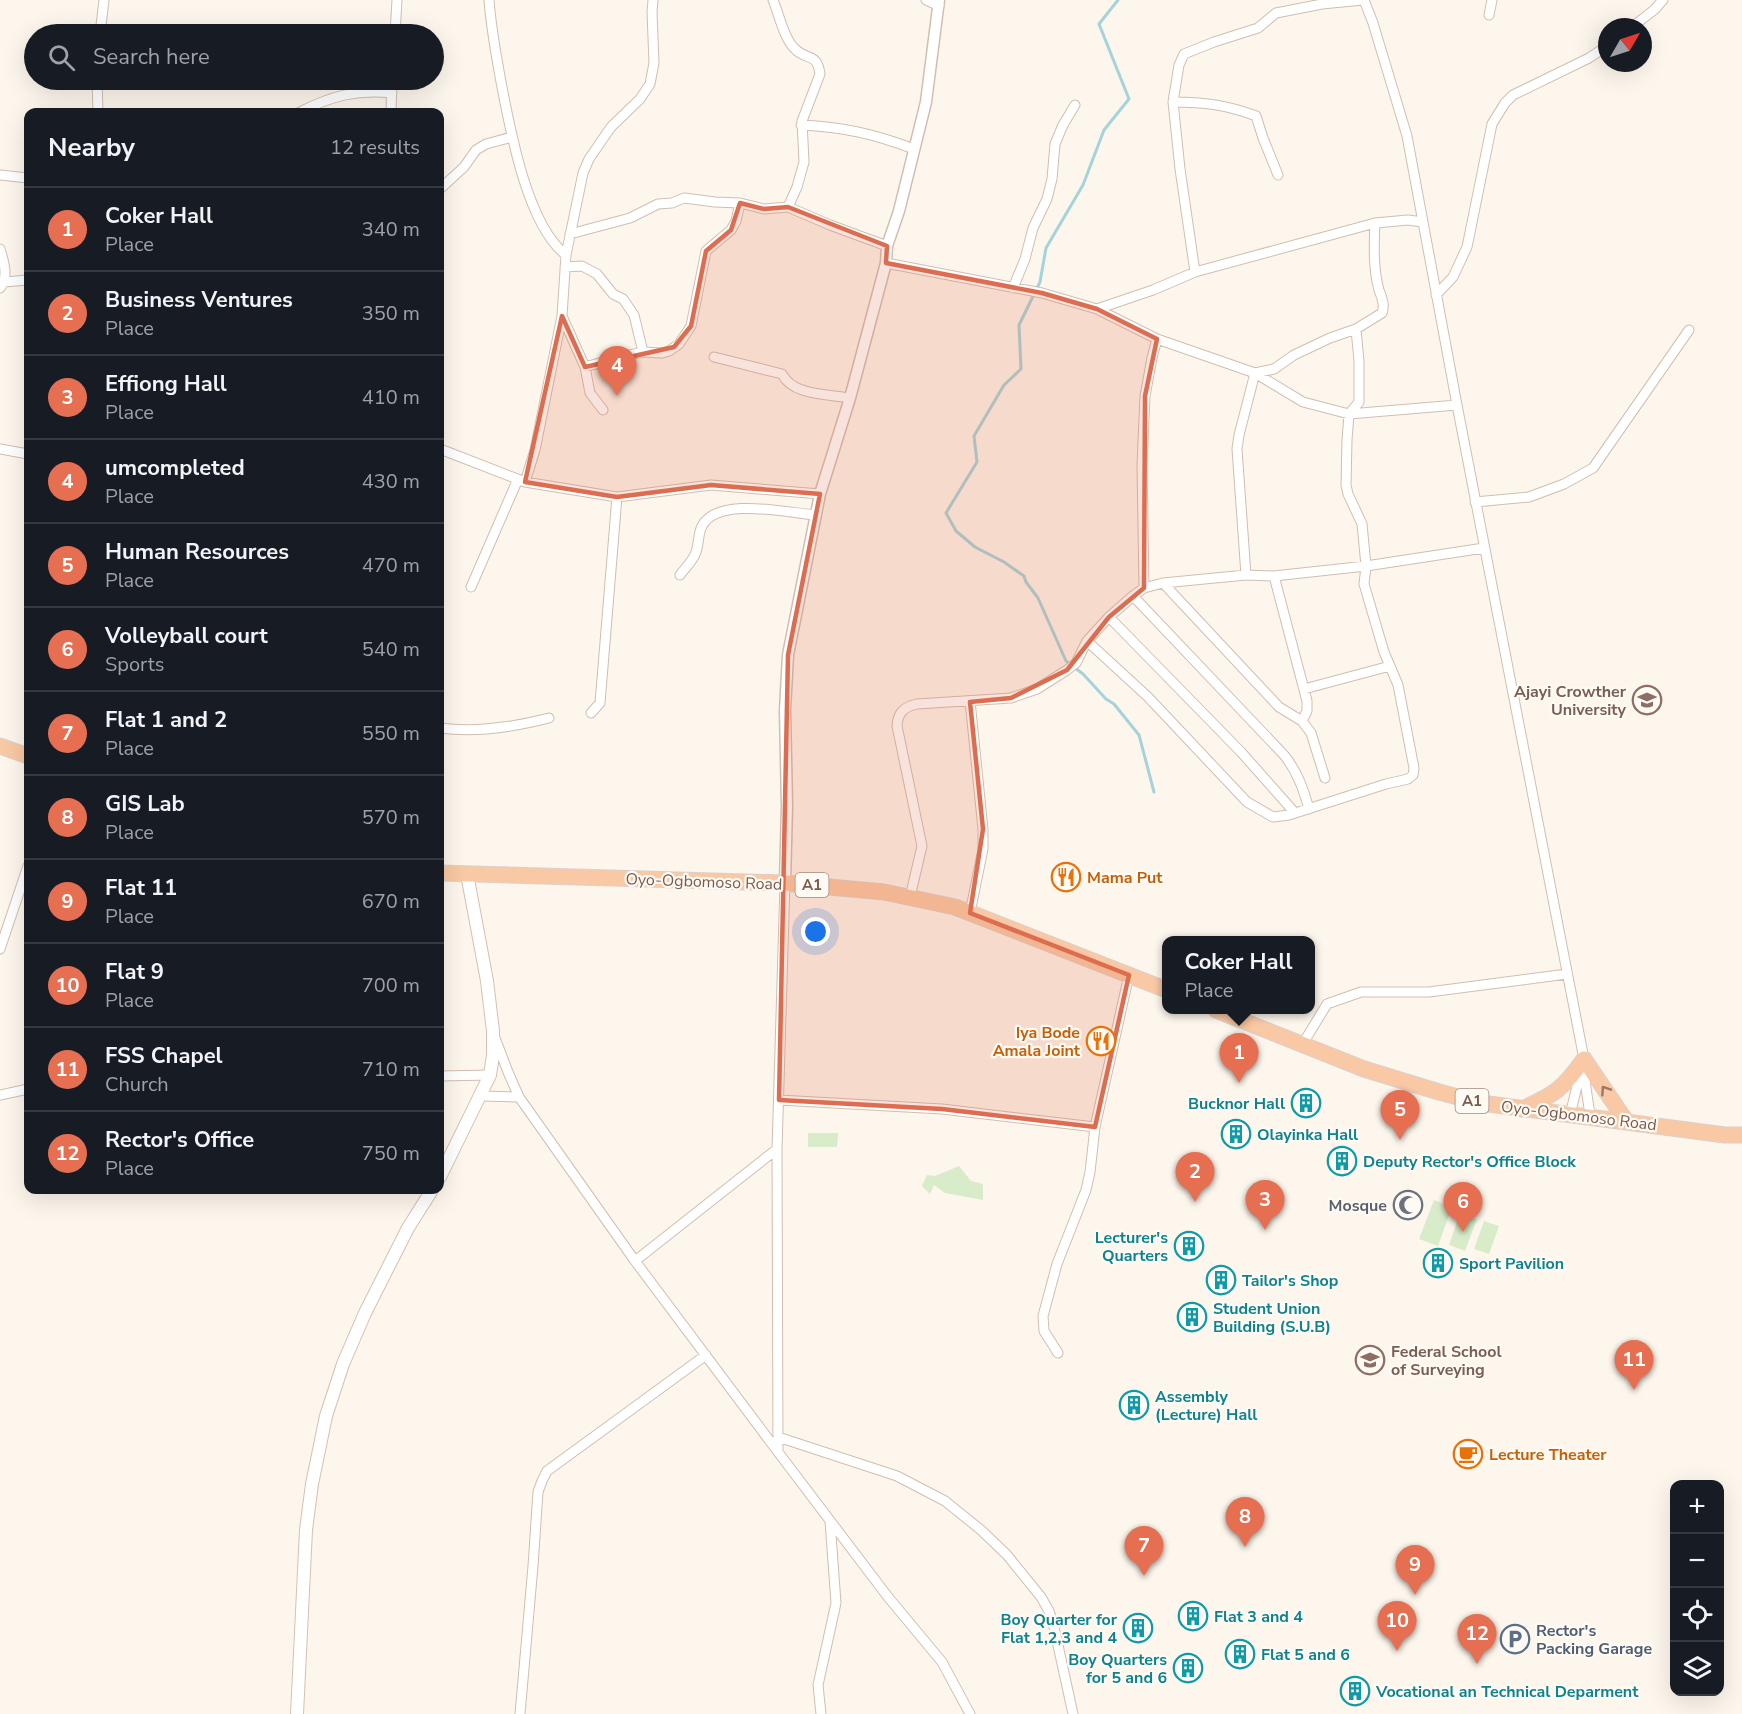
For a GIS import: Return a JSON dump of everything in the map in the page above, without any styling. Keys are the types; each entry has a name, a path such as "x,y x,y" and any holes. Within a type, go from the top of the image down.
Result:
{"highway":[{"path":"0,746 24,755"},
{"name":"Oyo-Ogbomoso Road","path":"444,873 785,883 884,892 955,907 1162,988"},
{"name":"Oyo-Ogbomoso Road","path":"1226,1014 1364,1069 1481,1103 1725,1135 1742,1135"},
{"path":"1521,1109 1549,1097 1584,1067 1626,1121"}],"main road":[{"path":"444,1169 481,1096 490,1075 493,1055 493,1031 487,981 467,874"},
{"path":"297,1714 306,1530 312,1484 326,1416 365,1313 408,1228 429,1194"}],"street":[{"path":"101,24 104,0"},
{"path":"396,24 397,0"},
{"path":"489,0 490,25 512,137 530,200 553,243 566,255"},
{"path":"471,587 535,450 562,316 566,255 583,173 589,159 610,127 640,99 650,84 654,63 653,0"},
{"path":"773,0 793,47 800,53 811,56 819,66 820,74 801,125 804,162 788,207"},
{"path":"778,1452 777,1149 787,806 785,710 788,655 820,494 850,398 886,263 886,246 899,211 926,102 939,3 927,0"},
{"path":"1195,272 1173,102 1179,65 1184,54 1258,28 1276,13 1322,4 1364,0 1407,136 1475,502 1567,974 1584,1067 1590,1116"},
{"path":"1489,15 1492,0"},
{"path":"1648,0 1654,10"},
{"path":"1644,18 1664,0"},
{"path":"1436,295 1453,277 1467,247 1492,124 1497,114 1513,95 1598,52"},
{"path":"97,90 98,108"},
{"path":"391,108 392,90"},
{"path":"309,108 337,96 370,91 392,93"},
{"path":"1173,102 1202,102 1256,116 1278,175"},
{"path":"1013,288 1025,258 1033,228 1047,199 1052,179 1055,144 1063,125 1076,105"},
{"path":"801,125 876,135 914,149"},
{"path":"444,185 464,167 476,150 486,144 512,137"},
{"path":"0,175 24,178"},
{"path":"570,234 630,219 658,204 672,203 684,198 740,203 764,210 788,207 886,246"},
{"path":"585,367 643,352 662,353 679,344 688,332 706,251 731,230 736,221 740,203"},
{"path":"1097,309 1153,290 1195,272 1375,223 1408,220 1423,222"},
{"path":"1255,373 1274,369 1294,355 1356,329 1382,313 1384,310 1377,281 1375,223"},
{"path":"0,249 5,263 2,285 24,281"},
{"path":"886,263 1042,293 1097,309 1157,339 1255,373 1303,402 1349,414 1457,405"},
{"path":"565,267 582,266 590,270 597,274 613,294 623,299 634,315 643,352"},
{"path":"562,316 585,367 590,393 603,410"},
{"path":"1087,641 1148,697 1247,802 1273,817 1309,809 1413,775 1414,768 1398,685 1384,652 1364,584 1366,566 1362,524 1346,485 1349,414 1359,402 1356,329"},
{"path":"1475,502 1529,497 1564,484 1593,468 1689,330"},
{"path":"1144,588 1143,465 1146,390 1157,339"},
{"path":"714,357 782,374 793,387 850,398"},
{"path":"1246,575 1237,449 1255,373"},
{"path":"0,449 24,453"},
{"path":"444,451 521,480 616,497 711,485 820,494"},
{"path":"591,713 600,703 616,497"},
{"path":"680,575 695,555 700,528 706,519 717,512 765,509 816,515"},
{"path":"910,897 922,846 897,726 898,718 907,706 1011,698 1037,689 1076,663 1087,641 1133,596 1144,588 1162,583 1246,575 1274,576 1366,566 1484,548"},
{"path":"1274,576 1304,689 1307,711 1302,721"},
{"path":"1162,583 1279,706 1302,721 1311,734 1325,778"},
{"path":"1133,596 1284,754 1300,779 1309,809"},
{"path":"1109,617 1241,752 1294,813"},
{"path":"1304,689 1390,666"},
{"path":"970,701 983,829 983,849 970,913"},
{"path":"444,729 499,728 549,718"},
{"path":"0,949 24,878"},
{"path":"1302,1045 1327,1004 1361,992 1429,992 1567,974"},
{"path":"1058,1353 1044,1331 1042,1316 1057,1264 1086,1190 1095,1127 1129,975"},
{"path":"493,1031 519,1097 635,1260 778,1452 888,1597 942,1662 970,1714"},
{"path":"1570,1115 1584,1067"},
{"path":"444,1076 490,1075"},
{"path":"0,1095 24,1090"},
{"path":"481,1096 519,1097"},
{"path":"780,1100 942,1109 1095,1127"},
{"path":"635,1260 777,1149"},
{"path":"520,1714 538,1492 547,1471 706,1354"},
{"path":"778,1437 897,1476 945,1501 981,1530 1007,1555 1041,1597 1049,1611 1073,1714"},
{"path":"821,1714 818,1685 836,1603 830,1521"}],"highlighted area":[{"path":"740,203 764,209 788,207 887,246 886,263 1042,293 1097,309 1157,339 1145,396 1144,588 1109,617 1067,670 1011,698 970,702 983,829 970,913 1129,975 1095,1127 942,1109 779,1100 788,655 820,494 711,485 617,497 525,482 562,316 585,367 674,347 691,326 706,251 731,230"}],"green space":[{"path":"808,1133 838,1133 837,1147 808,1147"},
{"path":"959,1166 971,1181 983,1184 983,1200 945,1193 934,1185 930,1194 922,1186 927,1175 935,1176"},
{"path":"1434,1200 1452,1207 1438,1246 1419,1239"},
{"path":"1460,1213 1477,1219 1465,1251 1449,1245"},
{"path":"1484,1221 1499,1226 1489,1254 1474,1249"}],"waterway":[{"path":"1118,0 1099,24 1129,99 1104,130 1083,185 1046,248 1040,282 1019,325 1021,369 1004,385 974,436 977,462 946,513 956,531 975,547 1004,562 1024,576 1038,598 1066,661 1114,704 1139,735 1154,792"}],"place":[{"name":"umcompleted","path":"617,396"},
{"name":"Ajayi Crowther University","path":"1647,700"},
{"name":"Mama Put","path":"1066,877"},
{"name":"Iya Bode Amala Joint","path":"1101,1041"},
{"name":"Coker Hall","path":"1239,1083"},
{"name":"Bucknor Hall","path":"1306,1103"},
{"name":"Olayinka Hall","path":"1236,1134"},
{"name":"Human Resources","path":"1400,1140"},
{"name":"Deputy Rector's Office Block","path":"1342,1161"},
{"name":"Business Ventures","path":"1195,1202"},
{"name":"Mosque","path":"1408,1205"},
{"name":"Effiong Hall","path":"1265,1230"},
{"name":"Volleyball court","path":"1463,1232"},
{"name":"Lecturer's Quarters","path":"1189,1246"},
{"name":"Sport Pavilion","path":"1438,1263"},
{"name":"Tailor's Shop","path":"1221,1280"},
{"name":"Student Union Building (S.U.B)","path":"1192,1317"},
{"name":"Federal School of Surveying","path":"1370,1360"},
{"name":"FSS Chapel","path":"1634,1390"},
{"name":"Assembly (Lecture) Hall","path":"1134,1405"},
{"name":"Lecture Theater","path":"1468,1454"},
{"name":"GIS Lab","path":"1245,1547"},
{"name":"Flat 1 and 2","path":"1144,1576"},
{"name":"Flat 11","path":"1415,1595"},
{"name":"Flat 3 and 4","path":"1193,1616"},
{"name":"Boy Quarter for Flat 1,2,3 and 4","path":"1138,1628"},
{"name":"Rector's Packing Garage","path":"1515,1639"},
{"name":"Flat 9","path":"1397,1651"},
{"name":"Flat 5 and 6","path":"1240,1654"},
{"name":"Rector's Office","path":"1477,1664"},
{"name":"Boy Quarters for 5 and 6","path":"1188,1668"},
{"name":"Vocational an Technical Deparment","path":"1355,1691"}]}
